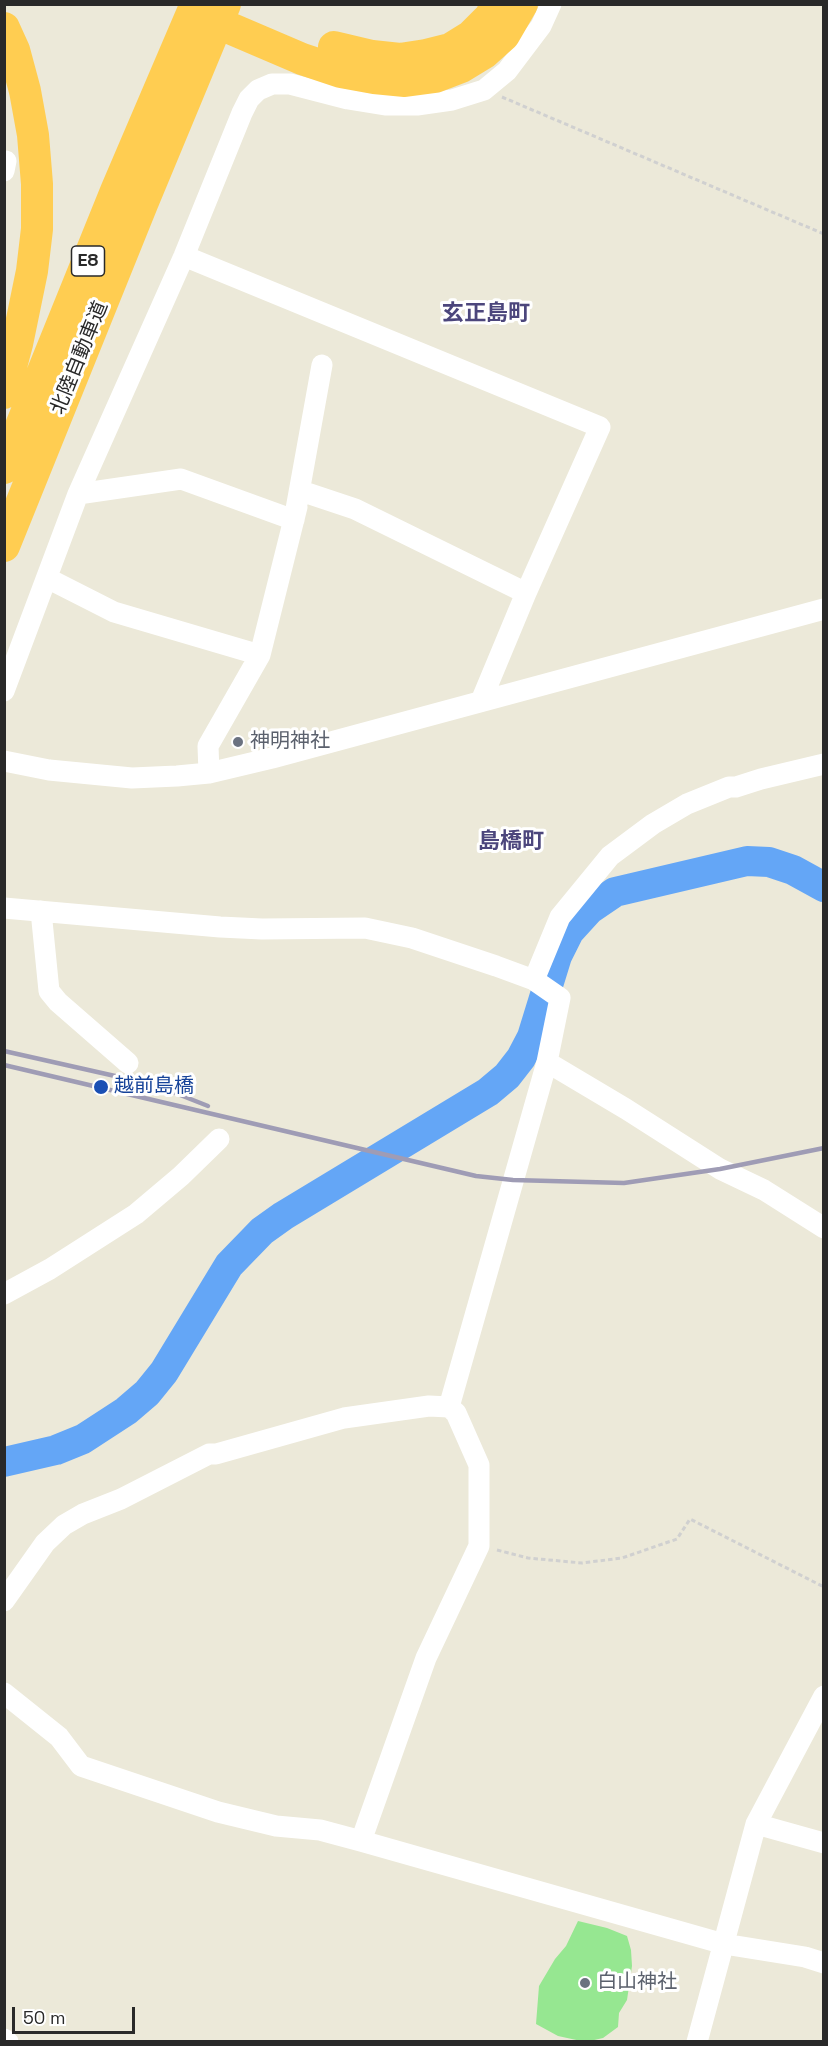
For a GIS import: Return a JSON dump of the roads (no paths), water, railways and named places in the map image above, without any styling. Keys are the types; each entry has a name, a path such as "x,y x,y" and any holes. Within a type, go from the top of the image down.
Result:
{"highway":[{"path":"175,4 302,59 341,72 405,81 435,77 461,67 484,52 504,34 522,4"},
{"name":"北陸自動車道","path":"4,468 116,191 196,65 196,4"},
{"path":"221,4 264,23 334,48 372,56 400,58 426,56 450,49 471,36 490,17 497,4"},
{"name":"北陸自動車道","path":"4,546 196,65 225,4"},
{"path":"196,65 245,4"},
{"path":"4,28 14,50 33,135 37,184 37,229 32,271 4,393"}],"street":[{"path":"4,691 78,494 184,256 249,99 258,90 273,84 290,84 348,99 396,105 417,105 452,100 484,90 507,71 525,48 541,26 551,4"},
{"path":"184,256 600,427 526,592 481,701"},
{"path":"209,772 208,746 260,655 301,491 322,365"},
{"path":"78,494 181,479 294,520"},
{"path":"301,491 355,509 526,592"},
{"path":"47,578 114,612 260,655"},
{"path":"4,761 49,770 132,778 209,772 272,758 824,609"},
{"path":"543,986 560,916 610,856 653,824 697,800 729,787 824,764"},
{"path":"4,909 231,927 364,928 412,938 543,986 560,998 547,1062 449,1407"},
{"path":"41,911 49,991 58,1002 128,1063"},
{"path":"547,1062 720,1169 764,1190 824,1228"},
{"path":"4,1294 50,1269 136,1214 181,1176 219,1139"},
{"path":"4,1601 45,1543 64,1525 209,1454 216,1454 344,1418 429,1406 449,1407 456,1413 479,1465 479,1546 426,1658 361,1841"},
{"path":"4,1692 59,1737 81,1766 218,1812 276,1826 320,1830 724,1944 824,1962"},
{"path":"697,2042 756,1824 824,1696"},
{"path":"756,1824 824,1843"}],"waterway":[{"path":"4,1462 56,1450 83,1439 126,1411 147,1393 164,1372 229,1265 262,1231 488,1092 507,1076 521,1058 532,1037 557,956 569,932 590,909 615,892 747,861 769,862 793,870 824,887"}],"railway":[{"path":"4,1051 155,1085 208,1106"},
{"path":"4,1065 476,1176 513,1180 624,1183 720,1169 824,1148"}],"place":[{"name":"神明神社","path":"238,742"},
{"name":"越前島橋","path":"101,1087"},
{"name":"白山神社","path":"585,1983"}],"district":[{"name":"玄正島町","path":"486,314"},
{"name":"島橋町","path":"511,842"}]}
